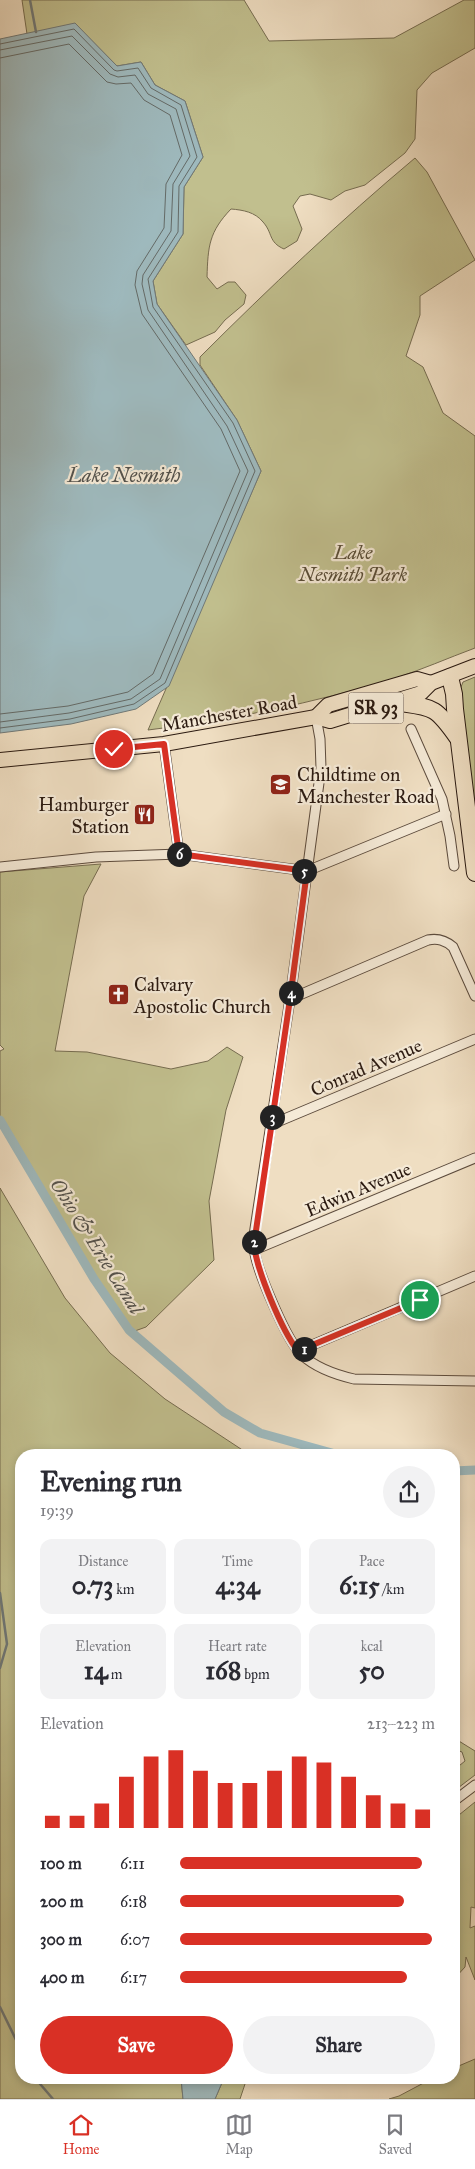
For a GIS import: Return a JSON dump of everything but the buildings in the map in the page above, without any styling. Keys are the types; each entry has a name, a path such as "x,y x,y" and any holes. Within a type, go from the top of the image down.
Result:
{"highway":[{"path":"450,677 454,694 475,873"},
{"path":"393,702 430,708 443,718 458,738"}],"main road":[{"name":"Manchester Road","path":"0,760 164,744 316,717 330,721 422,693 431,683 475,666"},
{"name":"Manchester Road","path":"316,717 328,705 417,679 431,683"}],"street":[{"path":"316,717 320,738 321,768 290,999 254,1235 254,1250 257,1263 284,1328 298,1351 307,1359 336,1374 354,1379 475,1381"},
{"path":"411,729 446,814 454,866"},
{"path":"164,744 179,854"},
{"path":"0,868 116,856 179,854 307,871 446,814"},
{"path":"290,999 428,940 435,939 447,942 456,951 475,996"},
{"name":"Conrad Avenue","path":"270,1125 475,1039"},
{"name":"Edwin Avenue","path":"254,1250 475,1158"},
{"path":"298,1351 475,1276"},
{"path":"460,1797 475,1785"}],"green space":[{"path":"22,0 244,0 269,41 394,38 464,0 475,0 475,48 432,73 417,90 415,139 405,153 365,185 345,191 331,200 310,194 300,196 293,206 302,229 297,241 284,249 275,243 260,219 253,214 231,209 218,225 211,240 207,277 217,289 228,282 235,282 246,295 244,304 225,320 215,332 186,345 157,304 153,281 183,234 184,187 203,157 185,101 155,85 141,62 117,66 75,24 27,34"},
{"name":"Lake Nesmith Park","path":"415,158 427,172 475,260 420,296 420,315 406,356 423,367 443,413 475,436 475,648 393,679 333,696 241,716 148,730 261,471 237,420 200,365 200,357 305,255"},
{"path":"475,677 475,841 457,697 463,682"},
{"path":"101,864 84,896 55,1051 87,1052 171,1069 208,1061 227,1047 243,1057 226,1110 209,1201 214,1260 146,1327 132,1332 94,1279 0,1120 0,1051 4,1049 0,1045 0,872"},
{"path":"0,1188 65,1298 110,1353 165,1399 241,1449 15,1449 15,2084 182,2084 183,2099 0,2099"},
{"path":"460,1742 475,1751 475,1775 460,1786 460,1765 465,1761 460,1751"},
{"path":"475,1802 475,1908 471,1907 470,1928 475,1926 475,1980 466,1957 465,1967 460,1972 460,1814"},
{"path":"475,2059 475,2099 389,2099 422,2084 460,2084 460,2065"},
{"path":"221,2084 245,2084 240,2099 215,2099"}],"water":[{"name":"Lake Nesmith","path":"75,23 117,66 141,62 155,85 185,101 203,157 184,187 183,234 153,281 157,304 237,420 261,471 169,686 136,709 71,724 0,733 0,39"},
{"path":"182,2084 221,2084 215,2099 183,2099"}],"waterway":[{"path":"30,0 36,32"},
{"name":"Ohio & Erie Canal","path":"0,1120 94,1279 129,1330 224,1412 260,1433 317,1449"},
{"name":"Ohio & Erie Canal","path":"460,1471 475,1470"},
{"path":"0,1593 7,1644 0,1668"},
{"path":"0,2007 15,2038"},
{"path":"40,2084 53,2099"}],"place":[{"name":"Childtime on Manchester Road","path":"281,785"},
{"name":"Hamburger Station","path":"145,815"},
{"name":"Calvary Apostolic Church","path":"118,995"}],"route":[{"path":"114,749 164,744 179,854 307,871 290,999 254,1235 257,1263 287,1336 298,1351 420,1300"}]}
